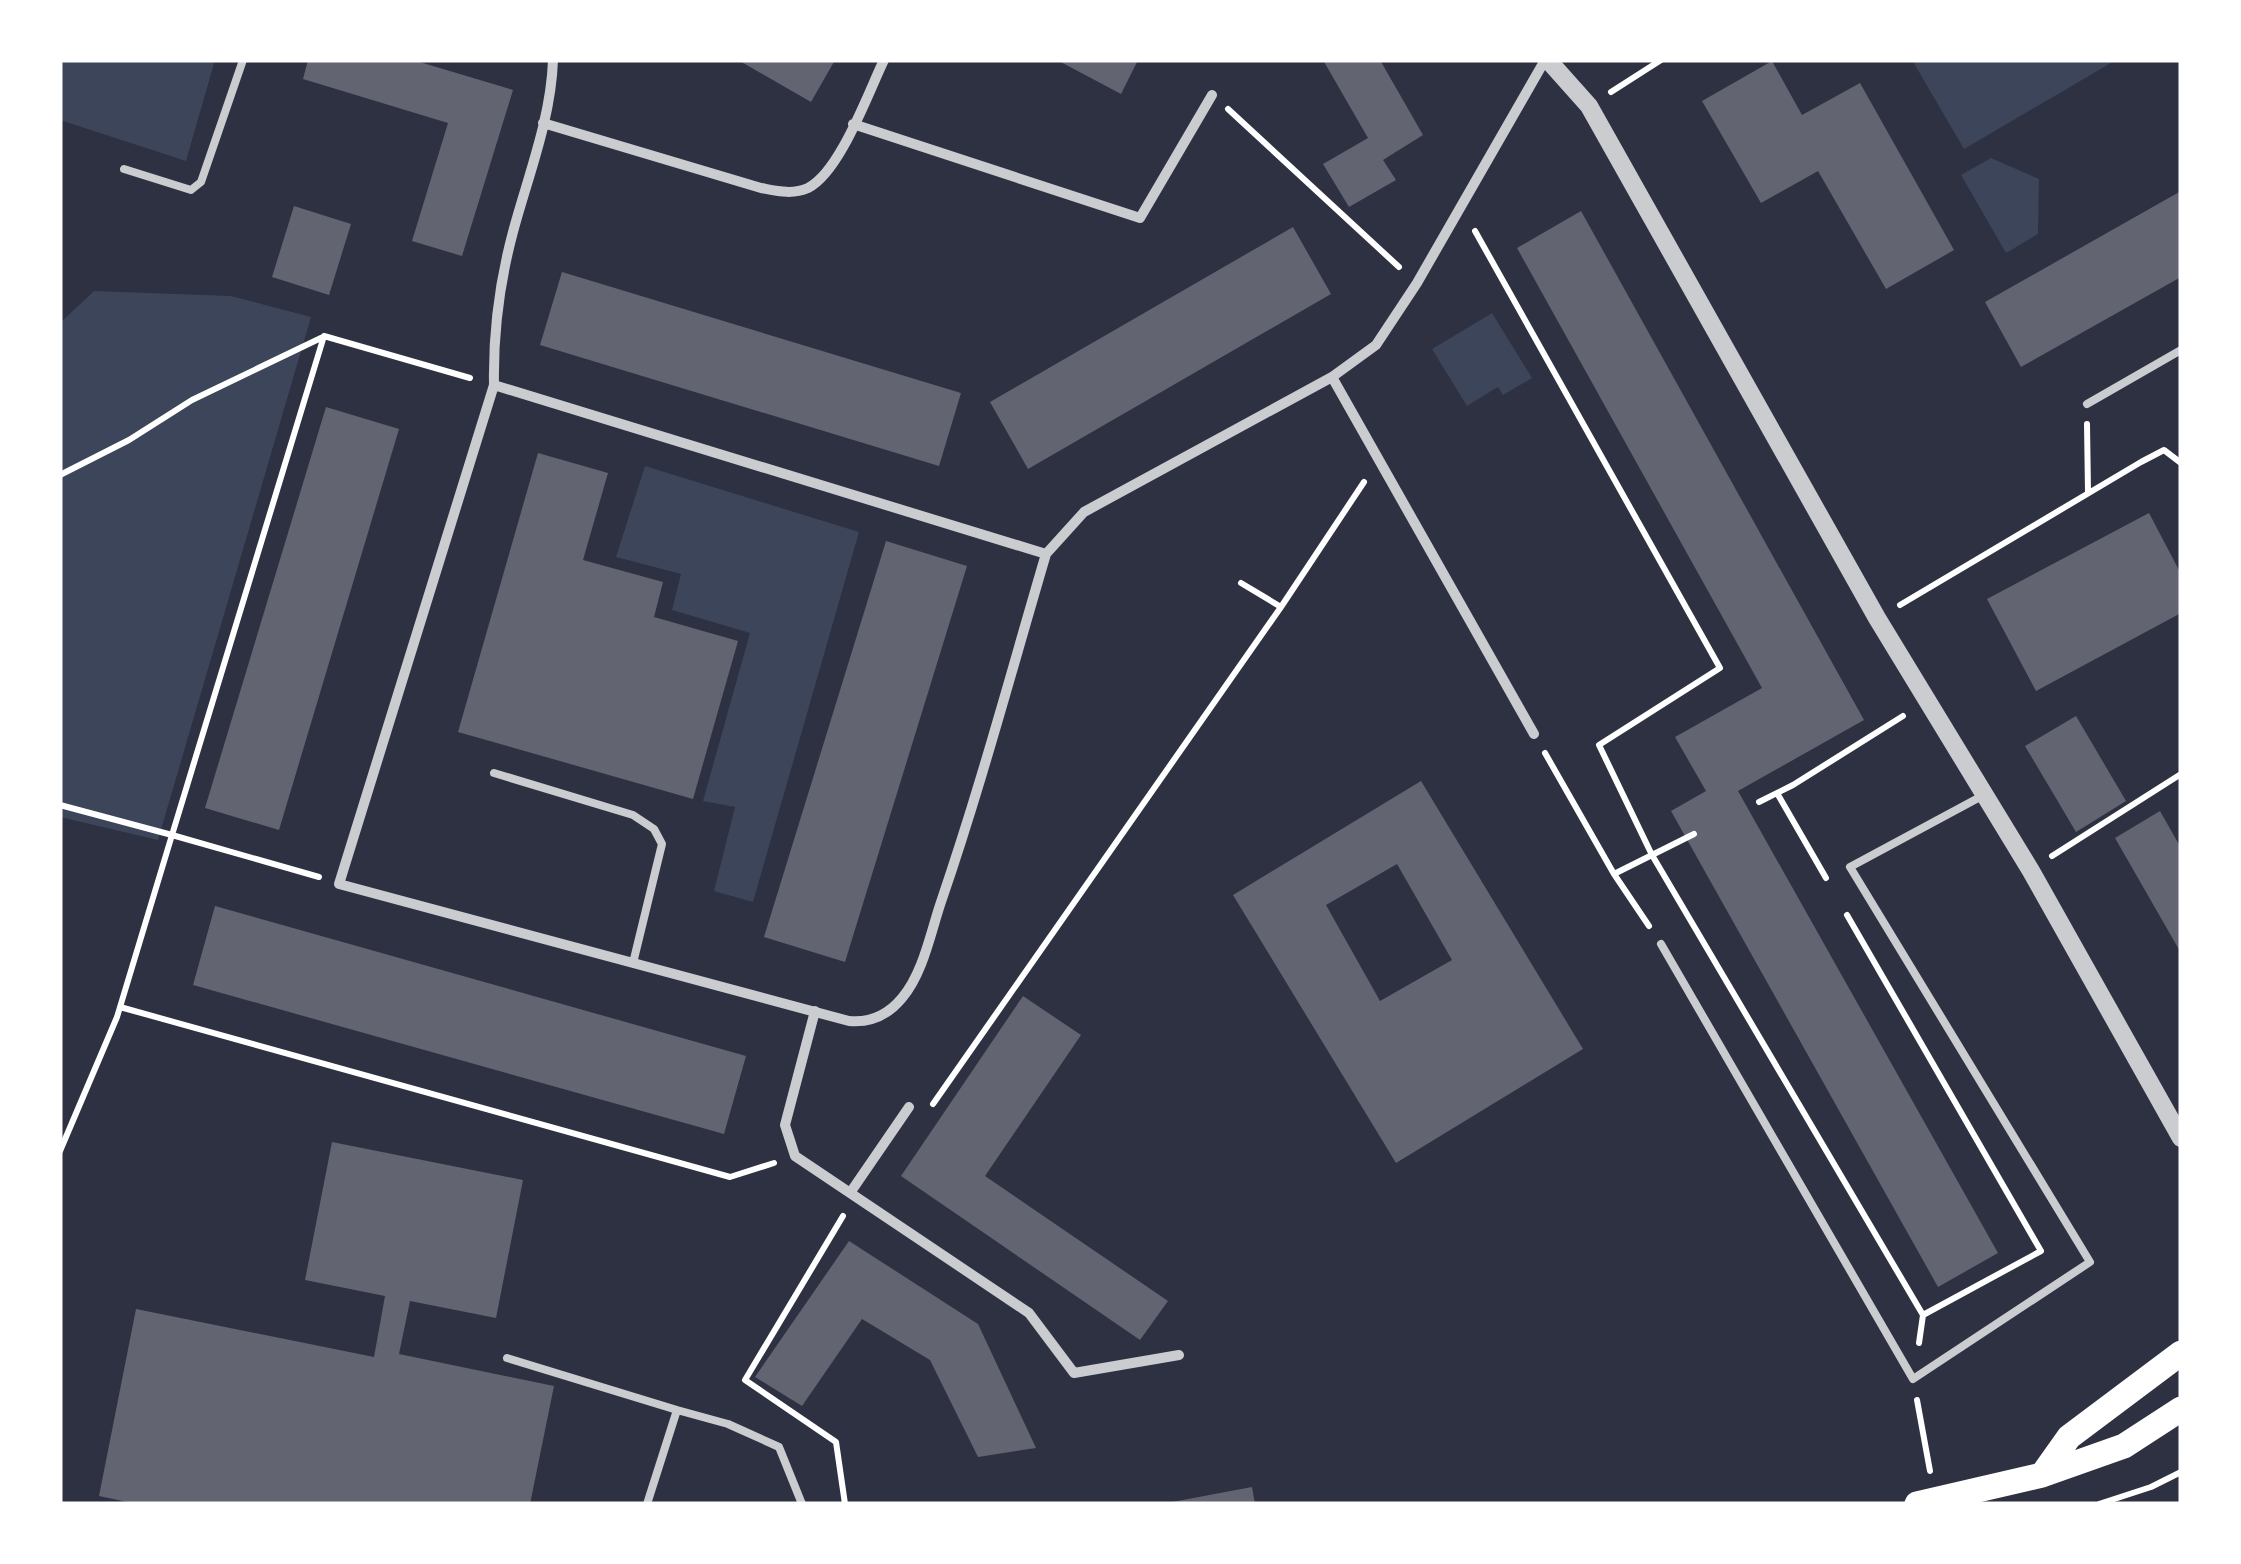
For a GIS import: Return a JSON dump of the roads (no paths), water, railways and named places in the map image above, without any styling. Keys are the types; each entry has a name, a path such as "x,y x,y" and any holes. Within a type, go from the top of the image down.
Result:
{"main road":[{"path":"2042,1475 2069,1436 2181,1353"},
{"path":"1926,1502 2042,1475 2124,1446 2181,1409"}],"street":[{"path":"553,60 544,123 499,290 493,334 494,385 339,884 849,1022 872,1021 901,1000 912,984 953,867 1046,554 1084,512 1332,378 1376,345 1417,284 1546,60 1589,106 1877,618 2031,872 2181,1138"},
{"path":"544,123 761,188 791,193 810,187 827,170 884,60"},
{"path":"853,124 1140,218 1212,94"},
{"path":"1332,378 1534,734"},
{"path":"494,385 1046,554"},
{"path":"815,1012 786,1125 794,1156 1029,1313 1074,1373 1179,1355"},
{"path":"850,1193 909,1106"}],"lane":[{"path":"124,169 191,190 201,182 243,60"},
{"path":"2087,404 2181,350"},
{"path":"494,773 633,815 654,829 662,844 633,963"},
{"path":"1661,944 1913,1379 2090,1262 1850,866 1984,796"},
{"path":"508,1358 728,1424 779,1447 802,1504"},
{"path":"647,1504 676,1410"}]}
